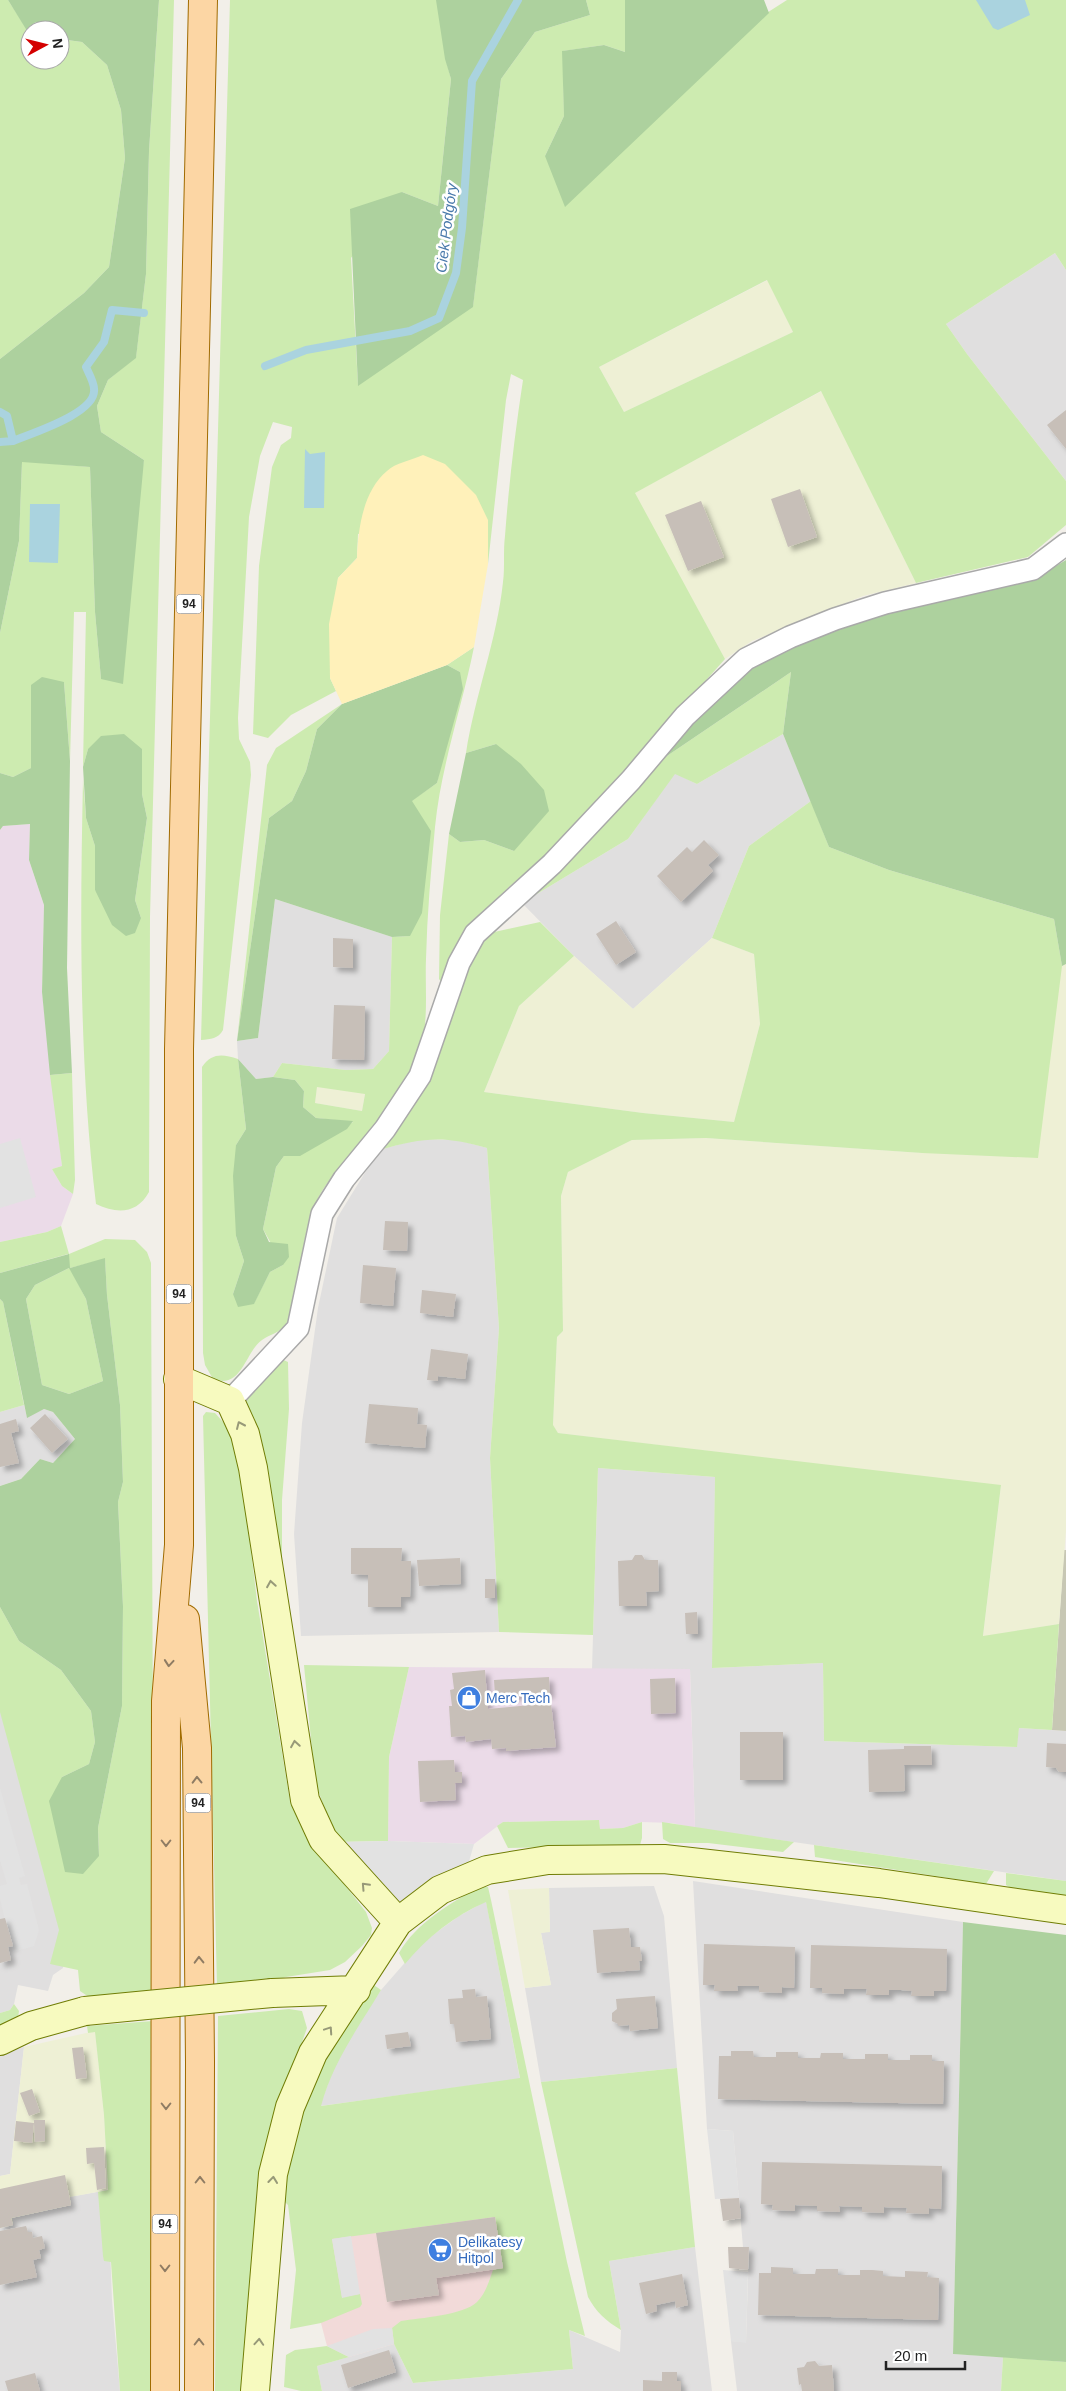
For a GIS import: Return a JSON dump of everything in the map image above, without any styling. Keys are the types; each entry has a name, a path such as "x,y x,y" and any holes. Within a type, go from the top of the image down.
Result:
{"main road":[{"name":"94","path":"199,2391 200,2062 197,1748 179,1545 178,1049 203,0"},
{"name":"94","path":"165,2391 166,1700 179,1545"}],"street":[{"path":"230,1401 298,1328 322,1214 344,1179 385,1129 420,1076 459,963 475,934 552,864 631,780 685,716 746,659 790,637 835,618 884,604 1033,569 1066,544"},
{"path":"178,1379 230,1401 245,1434 253,1468 305,1800 323,1839 398,1922"},
{"path":"256,2391 273,2174 290,2107 313,2053 356,1990 398,1922 440,1890 487,1870 548,1860 664,1858 879,1883 1066,1910"},
{"path":"0,2041 31,2026 86,2011 272,1994 356,1990"}],"shaded area":[{"path":"1055,253 1066,270 1066,481 967,354 946,324"},
{"path":"768,280 793,332 624,412 599,367"},
{"path":"822,391 916,583 863,596 752,641 725,659 634,493"},
{"path":"783,734 811,801 749,846 712,938 633,1009 574,956 522,903 628,839 675,773 697,784"},
{"path":"30,824 29,860 44,905 42,992 62,1166 52,1169 62,1186 73,1194 61,1226 47,1232 0,1242 0,830 3,826"},
{"path":"275,899 392,937 389,1051 373,1069 346,1070 282,1063 273,1077 256,1079 238,1059 237,1041 258,1038"},
{"path":"712,938 754,954 760,1024 734,1122 643,1113 484,1092 519,1006 574,956 633,1009"},
{"path":"1066,964 1066,1530 1059,1624 983,1637 1001,1486 558,1433 553,1426 557,1337 563,1331 561,1196 568,1172 632,1140 706,1138 922,1153 1062,966"},
{"path":"317,1086 365,1093 362,1111 315,1103"},
{"path":"20,1138 36,1197 0,1208 0,1144"},
{"path":"419,1139 458,1140 487,1148 499,1328 490,1458 499,1632 301,1636 294,1534 302,1423 318,1308 337,1218 379,1150"},
{"path":"24,1405 27,1417 44,1409 53,1412 75,1439 53,1463 40,1459 21,1479 0,1486 0,1412"},
{"path":"598,1468 715,1477 713,1668 823,1663 824,1741 1016,1747 1019,1728 1066,1731 1066,1881 695,1828 690,1669 592,1669"},
{"path":"1064,1550 1066,1550 1066,1731 1052,1730"},
{"path":"409,1667 690,1669 695,1828 672,1823 642,1822 623,1828 600,1829 599,1820 503,1822 474,1844 388,1841 389,1757"},
{"path":"0,1668 68,1930 63,1968 53,1975 48,1991 18,1985 14,2004 10,2010 0,2013"},
{"path":"0,1788 25,1876 19,1878 21,1885 27,1884 39,1930 34,1946 13,1952 0,1899 0,1886 7,1884 0,1860"},
{"path":"388,1841 474,1844 468,1865 406,1902 398,1903 337,1842"},
{"path":"693,1881 963,1922 953,2354 1003,2357 1001,2391 737,2391 731,2341 746,2342 749,2247 743,2247 733,2131 707,2129"},
{"path":"654,1886 664,1916 677,2068 541,2082 525,1988 551,1985 541,1933 550,1931 549,1888"},
{"path":"549,1888 550,1932 541,1933 551,1985 525,1988 508,1890"},
{"path":"486,1901 520,2079 320,2106 336,2062 351,2035 381,1990 423,1942 459,1916"},
{"path":"95,2031 104,2115 108,2190 70,2197 71,2205 12,2218 13,2225 0,2228 0,2176 10,2174 24,2047"},
{"path":"24,2047 10,2174 0,2176 0,2055"},
{"path":"707,2129 733,2131 739,2198 715,2199"},
{"path":"108,2190 112,2300 120,2391 0,2391 0,2228 11,2218 71,2205 69,2197"},
{"path":"542,2194 563,2304 392,2328 394,2344 349,2357 327,2346 321,2323 326,2224"},
{"path":"351,2236 360,2294 342,2298 332,2239"},
{"path":"695,2247 712,2391 322,2391 317,2366 394,2344 413,2383 573,2369 569,2330 620,2352 621,2330 609,2261"},
{"path":"723,2270 748,2272 746,2343 731,2341"},
{"path":"392,2328 394,2344 349,2357 327,2346 373,2329"}],"green space":[{"path":"0,0 8,0 21,20 20,70 70,70 70,40 82,42 107,65 121,110 125,158 109,267 84,293 0,359"},
{"path":"8,0 159,0 149,151 146,274 136,358 108,380 97,406 101,432 144,460 123,684 101,679 95,612 90,467 22,462 19,541 0,633 0,359 84,293 109,267 125,158 121,110 107,65 82,42 70,40 70,20 20,20"},
{"path":"159,0 174,0 150,917 149,1192 139,1205 126,1210 119,1210 96,1204 90,1151 86,1098 81,939 83,779 86,818 95,846 95,890 141,918 135,900 147,818 142,794 142,749 88,749 83,767 86,612 74,612 70,761 64,682 31,686 31,768 13,777 0,773 0,633 19,541 22,461 90,467 95,612 101,679 144,460 101,432 97,406 108,380 136,357 146,274 149,151"},
{"path":"230,0 437,0 451,79 438,206 402,192 351,258 358,385 473,306 501,79 535,32 590,15 586,0 625,0 625,52 604,45 563,51 564,116 545,156 787,0 1066,0 1066,270 1055,253 946,324 967,354 1066,481 1066,525 1028,557 916,583 821,391 635,493 725,659 556,849 510,886 463,934 442,983 439,979 440,915 449,834 460,842 484,840 514,851 496,744 466,753 500,604 504,576 504,542 510,477 523,380 511,374 506,400 488,564 488,520 358,534 357,558 338,578 330,678 336,691 291,715 268,738 253,734 259,566 272,467 281,445 291,438 292,427 273,422 260,456 249,517 238,718 239,739 250,762 251,775 223,1030 216,1037 201,1040","holes":["767,280 793,332 624,412 599,367"]},
{"path":"436,0 586,0 590,15 535,32 501,79 473,307 358,386 350,209 402,192 438,206 451,79 445,59"},
{"path":"625,0 764,0 769,13 565,207 545,156 564,116 562,51 604,45 625,52"},
{"path":"1066,560 1066,964 1062,966 1054,919 889,870 829,847 783,734 791,672 661,760 740,671 851,623 1049,570"},
{"path":"474,647 438,804 427,926 426,998 423,1037 405,1082 387,1110 318,1197 311,1214 306,1235 294,1305 286,1324 256,1346 237,1375 223,1381 213,1379 205,1365 203,1353 202,1067 210,1059 218,1056 238,1059 246,1129 236,1145 236,1236 244,1261 233,1294 254,1303 270,1272 283,1265 263,1229 276,1167 284,1156 353,1122 316,1118 303,1107 304,1091 295,1080 273,1077 282,1063 346,1070 373,1069 389,1051 392,937 410,936 411,801 437,783 460,672 447,665","holes":["317,1087 365,1094 362,1111 315,1103"]},
{"path":"447,665 460,672 463,689 437,783 412,801 431,831 422,913 410,936 392,937 275,899 258,1038 237,1041 269,818 292,801 306,771 317,729 342,704"},
{"path":"791,672 783,734 697,784 675,774 628,839 522,903 587,843 661,760"},
{"path":"42,677 64,682 70,761 67,968 72,1073 50,1075 42,992 44,905 29,860 30,824 3,826 0,830 0,773 13,777 31,768 31,685"},
{"path":"342,704 317,729 306,771 292,801 269,818 237,1041 267,765 276,748"},
{"path":"124,734 142,749 142,794 147,818 135,900 141,918 135,933 126,936 112,925 95,890 95,846 86,818 83,767 88,749 101,736"},
{"path":"496,744 521,764 544,790 549,811 514,851 484,840 460,842 449,834 466,753"},
{"path":"811,801 829,847 889,870 1054,919 1062,966 1038,1158 922,1153 706,1138 632,1140 568,1172 561,1196 563,1331 557,1337 553,1425 558,1433 1001,1485 983,1636 1059,1624 1052,1730 1019,1728 1017,1747 824,1741 823,1663 712,1668 715,1477 598,1468 593,1635 499,1632 490,1458 499,1328 487,1148 457,1141 433,1140 408,1143 379,1150 427,1082 473,956 490,933 540,922 574,956 519,1006 484,1092 643,1113 734,1122 760,1024 754,954 712,938 749,846"},
{"path":"238,1059 256,1079 273,1077 295,1080 304,1091 303,1107 316,1118 353,1121 347,1129 300,1156 284,1156 276,1167 263,1229 269,1242 288,1244 289,1257 283,1265 270,1272 254,1304 238,1307 233,1294 244,1261 236,1236 233,1176 236,1145 246,1129"},
{"path":"72,1073 75,1180 73,1194 62,1186 52,1169 62,1166 50,1075"},
{"path":"61,1226 69,1254 105,1239 135,1240 147,1252 151,1263 154,1992 89,1997 80,1991 78,1970 50,1964 59,1930 0,1712 0,1607 19,1641 61,1670 91,1711 95,1742 89,1764 62,1777 99,1856 98,1828 122,1706 123,1606 118,1502 123,1482 120,1405 107,1295 105,1259 70,1268 86,1299 103,1381 69,1394 42,1385 26,1299 35,1285 69,1268 68,1254 0,1273 0,1242 47,1232"},
{"path":"69,1254 70,1268 105,1258 107,1295 120,1405 123,1482 118,1502 123,1606 122,1706 98,1828 99,1856 83,1874 65,1872 49,1801 62,1777 89,1764 95,1742 91,1711 61,1670 19,1641 0,1607 0,1486 21,1479 40,1459 53,1463 75,1439 53,1412 44,1409 27,1418 3,1302 0,1299 0,1273","holes":["69,1268 86,1299 103,1381 69,1394 42,1385 26,1299 35,1285"]},
{"path":"0,1299 3,1302 24,1405 0,1412"},
{"path":"279,1358 288,1362 289,1409 282,1500 282,1575 245,1406 252,1386"},
{"path":"206,1412 215,1413 232,1432 243,1483 257,1601 290,1801 322,1856 366,1912 372,1928 371,1935 362,1946 345,1962 330,1970 286,1977 271,1982 217,1987 203,1416"},
{"path":"304,1665 409,1667 389,1757 388,1841 337,1842 315,1782"},
{"path":"599,1820 600,1829 623,1828 642,1822 640,1845 508,1848 497,1826 503,1822"},
{"path":"662,1822 794,1842 783,1852 708,1843 670,1843 663,1839"},
{"path":"814,1845 994,1871 986,1884 815,1857"},
{"path":"1006,1873 1066,1881 1066,1896 1014,1890 1006,1885"},
{"path":"480,1886 488,1887 567,2262 585,2336 569,2330 573,2369 413,2383 394,2344 392,2328 401,2321 452,2313 477,2302 489,2283 493,2270 503,2268 495,2217 332,2239 342,2297 360,2294 362,2304 360,2307 321,2323 290,2329 296,2270 288,2205 283,2200 285,2170 291,2141 311,2086 371,1983 381,1990 339,2060 321,2106 520,2078 486,1902 442,1928 422,1945 405,1964 399,1953 406,1942 425,1923 446,1907"},
{"path":"963,1922 1066,1935 1066,2362 953,2354"},
{"path":"14,2004 19,2011 18,2018 0,2032 0,2013 10,2010"},
{"path":"289,2009 302,2011 307,2028 270,2133 257,2188 243,2391 215,2391 218,2016"},
{"path":"153,2021 157,2391 120,2391 111,2262 104,2261 103,2256 98,2192 108,2190 104,2115 95,2032 88,2033 87,2026"},
{"path":"677,2068 695,2247 609,2261 621,2330 602,2316 588,2297 541,2082"},
{"path":"327,2346 349,2357 317,2366 322,2391 301,2391 284,2387 286,2355 295,2350"},
{"path":"1003,2357 1066,2362 1066,2391 1001,2391"}],"sand":[{"path":"423,455 445,464 476,495 488,520 488,564 474,647 447,665 342,704 330,678 329,624 338,578 357,558 363,511 372,489 379,479 394,466"}],"water":[{"path":"976,0 1025,0 1030,15 998,30 993,28"},
{"path":"305,449 310,454 325,452 324,508 304,508"},
{"path":"30,504 60,504 58,563 29,562"}],"building":[{"path":"1066,410 1066,449 1047,425"},
{"path":"800,489 817,537 788,547 771,499"},
{"path":"701,501 724,557 688,571 665,515"},
{"path":"704,840 719,855 708,865 713,871 681,902 657,876 687,847 692,852"},
{"path":"616,921 636,952 616,965 596,934"},
{"path":"333,938 353,939 353,968 333,967"},
{"path":"334,1005 365,1006 364,1060 332,1059"},
{"path":"385,1221 408,1222 407,1251 383,1250"},
{"path":"363,1265 396,1268 393,1306 360,1303"},
{"path":"422,1290 456,1294 453,1317 420,1313"},
{"path":"431,1349 468,1354 465,1379 438,1376 438,1381 427,1380"},
{"path":"369,1404 418,1408 417,1424 427,1425 425,1448 365,1443"},
{"path":"45,1414 68,1439 52,1453 30,1428"},
{"path":"16,1419 19,1431 11,1433 19,1463 0,1467 0,1424"},
{"path":"351,1548 402,1548 401,1561 411,1561 410,1597 401,1597 401,1607 368,1607 368,1575 351,1574"},
{"path":"635,1555 642,1555 645,1560 658,1560 659,1591 646,1592 647,1606 619,1606 618,1561 632,1560"},
{"path":"460,1558 461,1584 419,1586 417,1560"},
{"path":"485,1579 495,1579 495,1598 485,1598"},
{"path":"697,1612 698,1634 686,1634 685,1613"},
{"path":"485,1670 488,1709 551,1703 556,1747 506,1751 506,1748 492,1749 491,1739 466,1742 465,1736 451,1737 449,1706 452,1706 450,1690 454,1689 452,1673"},
{"path":"549,1677 550,1694 495,1696 494,1680"},
{"path":"675,1678 676,1713 651,1714 650,1679"},
{"path":"740,1732 783,1732 783,1780 740,1780"},
{"path":"1047,1743 1066,1744 1066,1772 1059,1772 1056,1768 1046,1767"},
{"path":"904,1746 931,1746 932,1765 904,1765 905,1791 869,1792 868,1750 904,1749"},
{"path":"454,1760 455,1772 462,1772 462,1783 455,1783 456,1800 420,1802 418,1761"},
{"path":"5,1918 13,1946 8,1947 11,1960 0,1963 0,1919"},
{"path":"629,1928 631,1947 640,1947 642,1961 639,1961 640,1970 597,1973 593,1930"},
{"path":"704,1944 795,1947 794,1988 782,1987 782,1993 759,1992 759,1986 737,1986 738,1991 714,1991 715,1985 703,1985"},
{"path":"811,1945 947,1949 946,1991 934,1991 934,1996 911,1996 912,1991 901,1990 889,1990 889,1995 866,1995 867,1989 844,1989 844,1994 822,1993 822,1988 810,1988"},
{"path":"475,1989 476,1997 487,1996 491,2039 456,2042 454,2024 450,2024 448,1999 463,1998 462,1990"},
{"path":"655,1996 658,2028 630,2031 629,2025 618,2026 618,2024 612,2021 612,2013 617,2009 616,1999"},
{"path":"408,2032 411,2046 387,2049 385,2035"},
{"path":"83,2047 87,2078 76,2079 72,2048"},
{"path":"731,2051 753,2051 754,2057 776,2057 776,2052 798,2052 798,2058 820,2058 821,2053 843,2053 843,2059 865,2059 865,2054 888,2054 888,2060 910,2060 910,2055 932,2055 932,2061 944,2061 943,2104 718,2099 719,2056 731,2056"},
{"path":"32,2089 40,2112 29,2116 20,2093"},
{"path":"34,2120 45,2120 45,2141 35,2142"},
{"path":"16,2121 34,2123 32,2143 14,2141"},
{"path":"104,2147 106,2188 97,2190 94,2163 87,2164 86,2148"},
{"path":"762,2162 942,2166 941,2209 929,2208 929,2214 906,2213 907,2208 884,2207 884,2213 862,2212 862,2207 839,2206 840,2212 817,2211 817,2206 795,2205 795,2211 772,2210 773,2205 761,2204"},
{"path":"65,2175 71,2205 11,2218 13,2225 0,2228 0,2189"},
{"path":"739,2198 741,2218 723,2221 720,2199"},
{"name":"Delikatesy Hitpol","path":"495,2217 503,2268 436,2278 439,2295 387,2302 376,2233"},
{"path":"26,2226 28,2232 32,2232 33,2238 42,2236 45,2248 39,2250 41,2258 33,2260 37,2277 0,2285 0,2231"},
{"path":"728,2247 749,2247 748,2270 729,2268"},
{"path":"771,2267 793,2268 793,2274 815,2274 816,2269 838,2269 838,2275 860,2275 860,2270 872,2270 883,2271 883,2276 905,2277 905,2271 928,2272 927,2277 939,2278 938,2320 758,2315 759,2273 771,2273"},
{"path":"682,2274 688,2305 676,2308 675,2301 656,2305 657,2311 646,2314 639,2283"},
{"path":"389,2350 396,2372 348,2388 341,2365"},
{"path":"815,2361 819,2366 832,2365 834,2391 802,2391 801,2384 799,2385 797,2368 804,2367 807,2362"},
{"path":"662,2372 677,2372 677,2381 681,2381 681,2391 643,2391 643,2380 662,2381"},
{"path":"35,2373 40,2391 8,2391 5,2381"}],"waterway":[{"name":"Ciek Podgóry","path":"265,366 306,350 410,331 439,318 456,273 462,228 472,81 518,0"},
{"name":"Ciek Podgóry","path":"0,412 7,416 13,441 75,414 92,398 94,386 86,367 104,342 112,310 144,313"},
{"path":"0,442 13,441"}],"place":[{"name":"Merc Tech","path":"469,1698"},
{"name":"Delikatesy Hitpol","path":"440,2250"}]}
